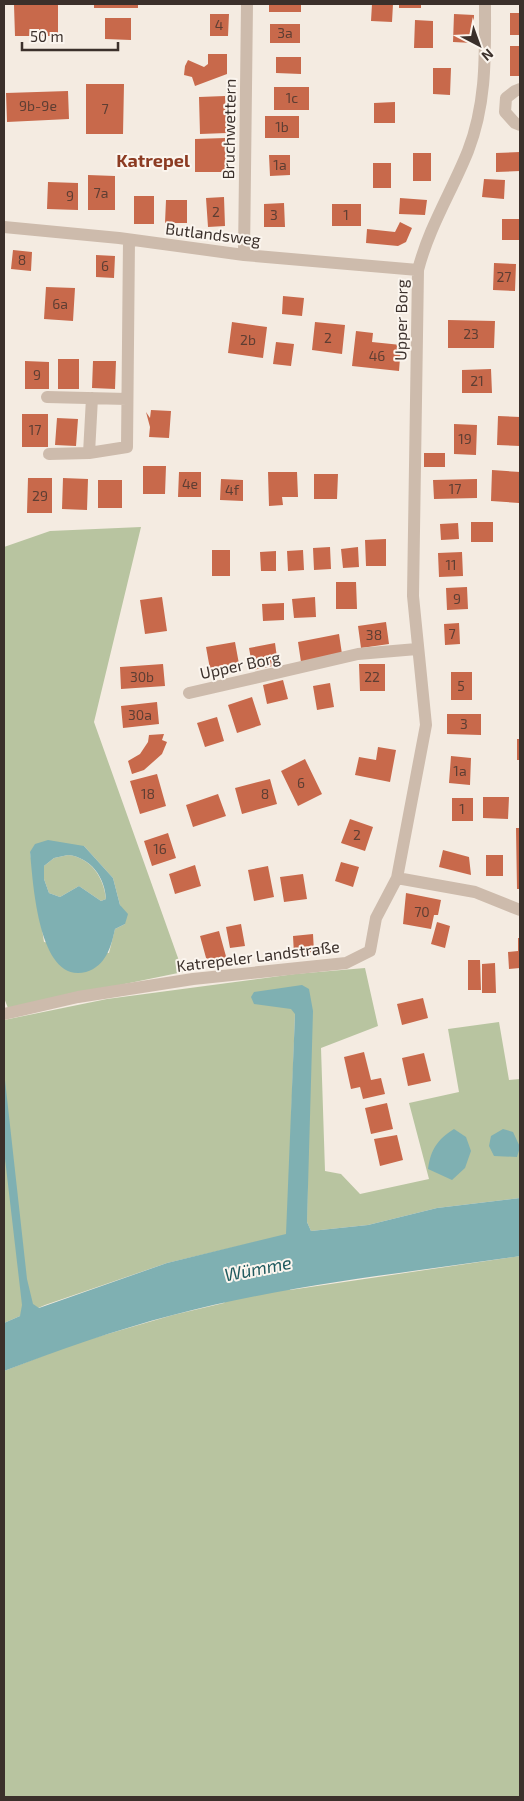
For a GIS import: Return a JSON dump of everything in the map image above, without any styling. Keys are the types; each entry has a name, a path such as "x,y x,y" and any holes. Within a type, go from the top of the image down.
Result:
{"street":[{"name":"Bruchwettern","path":"244,254 247,4"},
{"name":"Upper Borg","path":"398,878 426,725 416,649 413,596 418,270 425,242 469,150 484,91 485,4"},
{"path":"520,90 515,90 506,98 505,112 515,123 520,125"},
{"path":"484,91 506,98"},
{"name":"Butlandsweg","path":"4,227 244,254 418,270"},
{"path":"49,454 89,453 127,447 129,240"},
{"path":"47,397 126,399"},
{"path":"89,453 92,398"},
{"name":"Upper Borg","path":"189,693 358,654 416,649"},
{"path":"398,878 475,892 520,910"},
{"name":"Katrepeler Landstraße","path":"4,1014 78,997 193,979 346,962 370,951 376,918 398,878"}],"green space":[{"path":"141,527 94,722 183,972 8,1008 4,998 4,547 50,531","holes":["84,846 113,878 125,924 115,929 109,953 44,942 30,852"]},
{"path":"68,855 89,864 99,876 106,899 101,901 79,886 60,897 49,893 44,879 44,866 54,858"},
{"path":"365,968 378,1026 321,1048 325,1171 341,1174 360,1194 429,1179 409,1103 459,1092 448,1029 499,1022 509,1080 520,1079 520,1198 437,1208 368,1225 311,1231 307,1222 308,1150 296,986 291,1124 290,1290 520,1256 520,1797 4,1797 4,1371 73,1344 173,1315 224,1303 286,1235 167,1263 45,1305 4,1323 4,1020 107,999 295,974"}],"water":[{"path":"48,840 84,846 113,878 120,905 128,914 125,924 115,929 112,942 103,961 93,969 86,972 70,972 57,963 48,947 41,928 33,885 30,852 35,844","holes":["68,855 89,864 95,870 103,883 106,899 101,901 79,886 60,897 49,893 44,879 44,866 54,858"]},
{"name":"Wümme","path":"302,985 309,989 313,1011 307,1222 311,1231 368,1225 437,1208 520,1198 520,1256 302,1288 216,1305 151,1321 109,1334 4,1371 4,1323 20,1316 22,1305 4,1150 4,1071 27,1279 33,1304 39,1308 167,1263 286,1234 295,1014 291,1009 254,1004 251,997 254,992"},
{"path":"454,1129 466,1137 471,1151 465,1168 452,1180 428,1169 433,1150 443,1137"},
{"path":"503,1129 513,1132 520,1147 517,1157 494,1156 489,1146 491,1136"}],"building":[{"path":"94,4 138,4 138,8 94,8"},
{"path":"269,4 301,4 301,12 269,12"},
{"path":"372,4 393,4 392,22 371,21"},
{"path":"399,4 421,4 421,8 399,8"},
{"path":"14,5 58,5 58,36 15,36"},
{"path":"510,13 520,13 520,35 510,35"},
{"path":"210,14 229,14 228,36 210,36"},
{"path":"454,14 474,15 473,43 453,42"},
{"path":"105,18 131,18 131,40 105,39"},
{"path":"415,20 433,21 433,48 414,48"},
{"path":"270,24 300,24 300,43 270,43"},
{"path":"510,46 520,46 520,76 510,76"},
{"path":"208,54 227,54 227,74 195,86 192,77 184,75 185,66 188,60 204,67 208,64"},
{"path":"276,57 301,57 301,74 276,73"},
{"path":"433,68 451,68 450,95 433,94"},
{"path":"86,84 124,84 123,134 86,134"},
{"path":"274,87 309,87 309,110 274,110"},
{"path":"68,91 69,119 7,122 6,93"},
{"path":"225,96 227,133 200,134 199,97"},
{"path":"395,102 395,123 374,123 374,103"},
{"path":"265,116 299,116 299,138 265,138"},
{"path":"225,138 226,172 195,172 195,139"},
{"path":"520,152 520,171 496,172 496,153"},
{"path":"413,153 431,153 431,181 413,181"},
{"path":"269,155 290,155 290,175 270,176"},
{"path":"373,163 391,163 391,188 373,188"},
{"path":"88,175 115,176 115,210 88,210"},
{"path":"484,179 505,180 504,199 482,197"},
{"path":"48,182 78,183 78,210 47,209"},
{"path":"134,196 154,196 154,224 134,224"},
{"path":"224,197 225,226 208,227 206,198"},
{"path":"400,198 427,200 425,215 399,214"},
{"path":"166,200 187,200 187,223 165,223"},
{"path":"284,203 285,227 264,227 264,204"},
{"path":"332,204 361,204 361,226 332,226"},
{"path":"502,219 520,219 520,240 502,240"},
{"path":"400,222 412,228 406,242 398,246 366,243 367,229 395,232"},
{"path":"13,250 32,252 31,271 11,269"},
{"path":"96,255 115,256 114,278 96,277"},
{"path":"494,263 516,264 515,291 493,290"},
{"path":"46,287 75,288 73,321 44,319"},
{"path":"283,296 304,298 302,316 282,314"},
{"path":"448,320 495,321 494,348 448,348"},
{"path":"232,322 267,327 263,358 228,353"},
{"path":"315,322 345,325 342,354 312,350"},
{"path":"356,331 373,333 372,342 401,345 399,371 352,366"},
{"path":"276,342 294,344 291,366 273,364"},
{"path":"58,359 79,359 79,389 58,389"},
{"path":"25,361 49,362 49,389 25,389"},
{"path":"93,361 116,361 115,389 92,388"},
{"path":"491,369 492,393 462,393 462,370"},
{"path":"151,410 171,411 169,438 149,437 150,427 146,412 150,418"},
{"path":"22,414 48,414 48,447 22,447"},
{"path":"498,416 520,417 520,446 497,445"},
{"path":"57,418 78,419 76,446 55,445"},
{"path":"454,424 477,425 476,455 454,454"},
{"path":"424,453 445,453 445,467 424,467"},
{"path":"143,466 166,466 165,494 143,494"},
{"path":"492,470 520,472 519,503 491,501"},
{"path":"179,472 201,472 201,497 178,497"},
{"path":"268,472 297,472 298,497 282,497 283,505 269,506"},
{"path":"314,474 338,474 337,499 314,499"},
{"path":"28,478 52,478 52,513 27,513"},
{"path":"63,478 88,479 87,510 62,509"},
{"path":"221,479 243,480 243,501 220,500"},
{"path":"477,479 477,498 434,499 433,480"},
{"path":"98,480 122,480 122,508 98,508"},
{"path":"471,522 493,522 493,542 471,542"},
{"path":"458,523 459,539 441,540 440,524"},
{"path":"386,539 386,566 366,566 365,540"},
{"path":"330,547 331,569 314,570 313,548"},
{"path":"358,547 359,567 343,568 341,549"},
{"path":"212,550 230,550 230,576 212,576"},
{"path":"303,550 304,570 288,571 287,551"},
{"path":"276,551 276,571 261,571 260,552"},
{"path":"462,552 463,576 439,577 438,553"},
{"path":"336,582 356,582 357,609 336,609"},
{"path":"467,587 468,609 447,610 446,588"},
{"path":"162,597 167,631 145,634 140,600"},
{"path":"315,597 316,617 294,618 292,599"},
{"path":"284,603 284,620 263,621 262,604"},
{"path":"386,622 389,644 361,648 358,626"},
{"path":"459,623 460,644 445,645 444,624"},
{"path":"339,634 342,654 301,662 298,642"},
{"path":"235,642 239,664 210,669 206,647"},
{"path":"275,643 278,665 253,670 249,648"},
{"path":"163,664 165,686 121,689 120,667"},
{"path":"359,664 385,664 385,691 360,691"},
{"path":"451,672 472,672 472,700 451,700"},
{"path":"283,680 288,699 267,704 263,685"},
{"path":"330,683 334,707 317,710 313,686"},
{"path":"252,697 261,725 237,733 228,705"},
{"path":"157,702 159,724 123,728 121,706"},
{"path":"447,714 481,714 481,735 447,734"},
{"path":"217,717 224,741 205,747 197,723"},
{"path":"164,734 162,740 167,742 162,754 144,770 132,774 128,761 140,754 148,742 149,735"},
{"path":"517,739 520,739 520,760 517,760"},
{"path":"378,747 396,750 390,782 355,775 359,757 376,760"},
{"path":"451,756 471,758 470,785 449,783"},
{"path":"305,759 322,794 298,806 281,771"},
{"path":"157,774 166,806 140,814 130,781"},
{"path":"270,779 277,804 242,814 235,788"},
{"path":"218,794 226,816 193,827 186,805"},
{"path":"483,797 509,797 508,819 483,818"},
{"path":"452,798 473,798 473,821 452,821"},
{"path":"350,819 373,827 365,851 341,843"},
{"path":"516,828 520,828 520,889 517,889"},
{"path":"168,833 176,858 152,866 144,841"},
{"path":"443,850 469,857 471,875 439,867"},
{"path":"486,855 503,855 503,876 486,876"},
{"path":"341,862 359,867 353,887 335,881"},
{"path":"195,865 201,886 175,894 169,874"},
{"path":"268,866 274,897 254,901 248,870"},
{"path":"303,874 307,899 284,902 280,877"},
{"path":"406,893 441,900 438,915 434,915 431,929 403,924"},
{"path":"437,922 450,926 445,948 431,944"},
{"path":"241,924 245,946 230,948 226,927"},
{"path":"219,931 227,960 208,965 200,936"},
{"path":"313,934 314,952 294,954 293,936"},
{"path":"518,938 520,938 520,968 509,969 508,952 518,951"},
{"path":"468,960 480,960 481,990 468,990"},
{"path":"495,963 496,993 482,993 482,964"},
{"path":"423,998 428,1018 402,1025 397,1004"},
{"path":"364,1052 371,1080 381,1078 385,1094 363,1099 360,1087 351,1089 344,1057"},
{"path":"424,1053 431,1081 408,1086 402,1058"},
{"path":"387,1103 393,1129 371,1134 365,1108"},
{"path":"397,1135 403,1160 380,1166 374,1139"}],"district":[{"name":"Katrepel","path":"153,161"}]}
